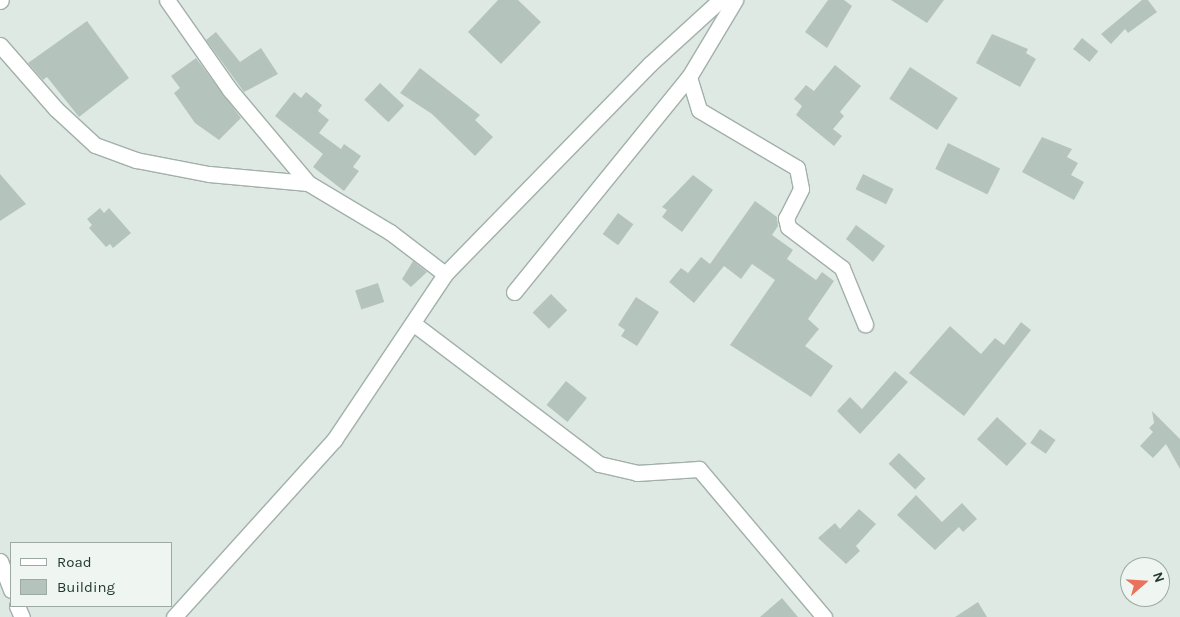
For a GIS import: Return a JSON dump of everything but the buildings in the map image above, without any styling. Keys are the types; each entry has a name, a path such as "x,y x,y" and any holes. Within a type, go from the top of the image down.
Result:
{"street":[{"path":"167,0 230,90 308,183 390,232 445,274"},
{"path":"174,617 334,440 414,324 445,274 650,64 720,0"},
{"path":"514,292 689,77 735,0"},
{"path":"0,44 56,109 95,144 136,160 209,174 308,183"},
{"path":"689,77 699,110 796,168 801,189 786,218 788,227 842,268 865,324"},
{"path":"414,324 599,464 637,473 699,469 824,617"},
{"path":"0,561 10,587"}]}
